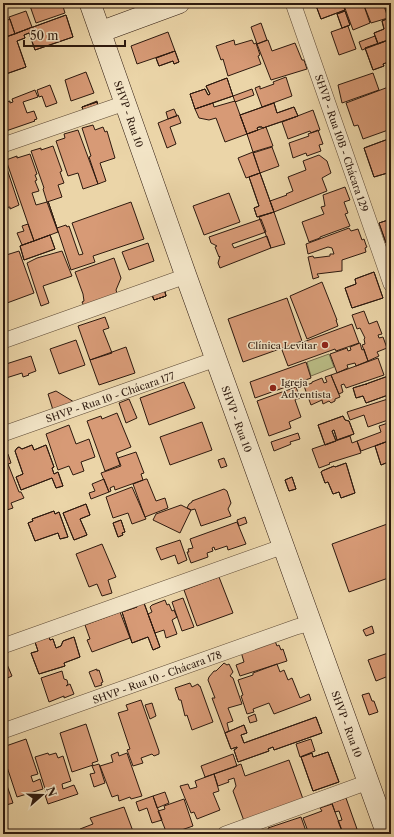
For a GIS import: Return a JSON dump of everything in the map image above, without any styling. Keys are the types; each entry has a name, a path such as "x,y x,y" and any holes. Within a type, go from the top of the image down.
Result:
{"street":[{"name":"SHVP - Rua 10","path":"90,3 186,276 387,834"},
{"path":"100,32 179,3"},
{"name":"SHVP - Rua 10B - Chácara 129","path":"293,3 391,284"},
{"path":"3,146 125,103"},
{"path":"3,341 186,276"},
{"name":"SHVP - Rua 10 - Chácara 177","path":"3,434 216,359"},
{"path":"3,646 284,546"},
{"name":"SHVP - Rua 10 - Chácara 178","path":"3,730 311,623"},
{"path":"225,834 368,782"}],"green space":[{"path":"329,354 334,367 311,376 307,362"}],"building":[{"path":"29,3 62,3 65,13 36,23"},
{"path":"315,3 342,3 345,10 321,19"},
{"path":"315,3 342,3 345,10 321,19"},
{"path":"343,3 363,3 370,23 353,30"},
{"path":"363,3 383,3 388,18 371,23"},
{"path":"391,3 391,24 385,6"},
{"path":"391,3 391,24 385,6"},
{"path":"26,11 32,27 15,34 9,17"},
{"path":"345,11 350,25 342,28 337,14"},
{"path":"345,11 350,25 342,28 337,14"},
{"path":"66,15 73,37 35,50 29,33 24,35 25,38 17,41 26,67 3,75 3,38"},
{"path":"66,15 73,37 35,50 29,33 24,35 25,38 17,41 26,67 3,75 3,38"},
{"path":"389,18 391,24 391,39 378,44 374,33 384,29 382,21"},
{"path":"389,18 391,24 391,39 378,44 374,33 384,29 382,21"},
{"path":"10,19 15,34 3,38 3,22"},
{"path":"261,23 267,40 257,44 251,27"},
{"path":"348,26 356,49 339,55 331,32"},
{"path":"168,32 175,51 137,64 131,46"},
{"path":"375,36 378,44 362,50 359,42"},
{"path":"391,39 391,61 383,64 384,66 373,70 365,48"},
{"path":"391,39 391,61 383,64 384,66 373,70 365,48"},
{"path":"234,40 235,45 252,40 254,44 256,43 261,64 228,76 223,59 221,60 216,46"},
{"path":"268,40 272,51 295,43 307,69 271,80 257,44"},
{"path":"175,51 179,62 174,64 173,61 159,66 156,58"},
{"path":"175,51 179,62 174,64 173,61 159,66 156,58"},
{"path":"86,72 94,93 71,101 65,80"},
{"path":"373,73 379,90 342,103 338,85"},
{"path":"286,77 292,96 262,107 255,88 260,86 260,89 274,84 273,82"},
{"path":"227,78 233,96 195,109 190,94 205,89 208,95 210,94 206,86"},
{"path":"227,78 233,96 195,109 190,94 205,89 208,95 210,94 206,86"},
{"path":"50,85 57,103 46,107 42,96 39,97 37,90"},
{"path":"391,86 391,129 363,139 358,125 354,126 346,103"},
{"path":"252,89 254,95 235,102 233,96"},
{"path":"35,90 38,97 23,102 27,113 34,111 37,119 3,132 3,103 10,101 10,103 13,102 12,99"},
{"path":"97,101 98,106 85,113 82,107"},
{"path":"235,101 247,134 225,142 216,118 209,120 199,118 195,109 213,103 214,107"},
{"path":"97,102 98,106 84,113 82,107"},
{"path":"97,102 98,106 84,113 82,107"},
{"path":"274,103 277,113 294,107 298,116 263,128 259,127 257,128 258,130 247,134 240,115"},
{"path":"274,103 277,113 294,107 298,116 263,128 259,127 257,128 258,130 247,134 240,115"},
{"path":"174,109 177,116 168,119 166,112"},
{"path":"313,110 320,130 311,133 310,131 288,139 282,122"},
{"path":"178,115 181,123 170,127 176,144 167,148 158,123"},
{"path":"93,125 95,130 103,127 105,132 107,131 115,158 100,163 106,181 98,184 89,157 91,156 82,128"},
{"path":"266,127 273,146 253,152 247,134"},
{"path":"78,130 98,184 83,189 78,173 68,176 56,141 65,138 64,134"},
{"path":"318,130 323,144 319,145 321,151 307,156 306,153 293,158 289,143 309,136 308,134"},
{"path":"391,138 391,172 374,177 364,148"},
{"path":"391,138 391,172 374,177 364,148"},
{"path":"53,146 62,171 60,172 64,183 58,185 62,197 47,202 44,188 31,151 41,148 41,150"},
{"path":"272,147 279,166 260,173 253,153"},
{"path":"253,152 260,173 246,178 238,158"},
{"path":"30,154 37,174 35,175 37,180 35,181 39,191 32,193 36,205 47,202 58,232 34,241 6,160 17,156 17,158"},
{"path":"319,155 327,161 331,173 322,178 327,191 274,212 270,201 287,195 286,194 293,191 288,177 306,170 303,161"},
{"path":"6,166 19,205 10,209 10,207 3,208 3,167"},
{"path":"260,173 274,212 257,217 254,208 259,206 249,177"},
{"path":"260,173 274,212 257,217 254,208 259,206 249,177"},
{"path":"345,187 350,200 344,202 348,213 345,214 350,226 309,242 302,222 324,214 321,207 325,206 323,195"},
{"path":"229,193 240,222 204,235 193,206"},
{"path":"131,202 144,239 93,256 95,262 71,270 57,228 66,225 67,227 69,226 79,255 83,254 72,223"},
{"path":"274,212 285,244 271,248 259,217"},
{"path":"261,219 266,232 232,244 234,248 267,236 271,248 220,268 218,263 220,256 219,257 215,247 217,246 211,243 209,237"},
{"path":"391,219 391,241 386,243 379,223"},
{"path":"391,219 391,241 386,243 379,223"},
{"path":"28,224 34,241 22,245 17,233 24,231 22,226"},
{"path":"349,228 351,231 358,229 362,240 364,239 367,247 365,248 366,252 342,260 342,271 317,274 319,277 313,279 308,257 313,256 314,258 334,254 332,248 328,247 308,254 306,244"},
{"path":"50,235 55,249 24,260 20,246"},
{"path":"50,235 55,249 24,260 20,246"},
{"path":"148,243 154,261 129,270 122,252"},
{"path":"19,251 34,293 7,303 3,293 3,256"},
{"path":"62,251 72,276 43,286 49,303 41,306 27,263 37,258"},
{"path":"114,258 121,278 116,290 118,296 85,308 82,302 84,301 83,294 75,272"},
{"path":"374,272 383,298 352,308 345,288 356,284 355,279"},
{"path":"374,272 383,298 352,308 345,288 356,284 355,279"},
{"path":"161,281 166,296 154,300 149,286"},
{"path":"322,282 338,326 307,339 290,296"},
{"path":"165,291 166,296 154,300 152,295"},
{"path":"165,291 166,296 154,300 152,295"},
{"path":"287,298 302,341 243,362 228,319"},
{"path":"364,311 369,324 377,321 382,334 378,335 379,338 383,337 387,348 377,352 379,356 368,361 362,345 365,344 365,338 360,328 357,329 352,315"},
{"path":"105,317 109,328 103,330 112,353 90,360 78,326"},
{"name":"Clínica Levitar","path":"352,324 359,343 336,351 335,349 288,366 282,350"},
{"path":"76,340 85,365 59,374 50,349"},
{"path":"360,343 362,350 364,349 368,361 356,366 355,363 347,365 348,368 337,373 330,354 347,348 348,351 351,350 350,347"},
{"path":"126,347 135,373 99,385 90,360"},
{"path":"31,356 36,371 23,377 22,373 6,378 3,365"},
{"path":"378,358 384,375 346,388 344,384 341,385 343,392 339,394 331,375"},
{"path":"306,362 311,378 255,398 250,382"},
{"path":"331,375 340,397 331,403 329,401 323,404 322,400 311,405 304,386 322,378 324,383 327,382 325,377"},
{"path":"391,375 391,394 366,403 363,396 356,398 353,388"},
{"path":"391,375 391,394 366,403 363,396 356,398 353,388"},
{"path":"184,382 195,408 149,425 140,398"},
{"path":"296,387 300,398 295,400 301,417 289,422 291,428 269,436 257,401"},
{"path":"56,391 74,402 53,410 48,394"},
{"path":"391,398 391,419 368,427 364,415 350,420 347,412"},
{"path":"129,399 137,418 126,423 119,403"},
{"path":"117,413 131,447 116,453 120,465 105,471 87,421 101,416 102,419"},
{"path":"343,416 345,420 349,421 354,434 337,440 334,430 332,431 336,441 325,445 318,425"},
{"path":"343,416 345,420 349,421 354,434 337,440 334,430 332,431 336,441 325,445 318,425"},
{"path":"202,422 212,450 170,465 160,437"},
{"path":"391,422 391,440 361,451 357,441 381,432 379,426"},
{"path":"69,425 76,444 89,439 95,457 81,462 84,471 73,475 69,466 58,470 46,434"},
{"path":"298,433 300,439 290,442 291,444 274,451 271,442"},
{"path":"350,436 352,443 357,441 361,453 329,463 330,464 319,468 312,449"},
{"path":"391,440 391,461 381,465 375,446"},
{"path":"391,440 391,461 381,465 375,446"},
{"path":"32,445 34,450 46,445 54,467 52,468 54,474 58,472 63,486 56,488 52,478 21,490 16,477 23,474 15,451 19,447 22,449"},
{"path":"32,445 34,450 46,445 54,467 52,468 54,474 58,472 63,486 56,488 52,478 21,490 16,477 23,474 15,451 19,447 22,449"},
{"path":"136,452 144,473 141,474 143,480 115,490 114,486 110,488 111,491 109,492 101,473 121,466 118,458"},
{"path":"8,454 11,463 8,464 19,492 21,492 24,498 11,503 13,508 7,510 3,500 3,455"},
{"path":"224,458 227,466 221,468 218,460"},
{"path":"346,463 355,493 341,498 339,492 333,494 328,482 325,483 321,472 334,466 335,467"},
{"path":"346,463 355,493 341,498 339,492 333,494 328,482 325,483 321,472 334,466 335,467"},
{"path":"292,477 296,489 289,491 285,480"},
{"path":"292,477 296,489 289,491 285,480"},
{"path":"104,479 109,492 91,499 89,493 95,491 92,484"},
{"path":"146,479 156,501 165,498 168,508 145,517 133,484"},
{"path":"132,487 146,519 132,524 128,513 113,518 106,497"},
{"path":"224,489 227,491 231,503 228,509 231,516 201,526 195,509 191,510 187,508 189,504 192,501"},
{"path":"86,504 90,515 80,519 87,535 74,540 63,513"},
{"path":"86,504 90,515 80,519 87,535 74,540 63,513"},
{"path":"181,505 191,510 180,533 153,520 156,514"},
{"path":"54,511 55,514 59,512 68,537 60,539 58,533 35,541 28,523 33,521 32,519"},
{"path":"54,511 55,514 59,512 68,537 60,539 58,533 35,541 28,523 33,521 32,519"},
{"path":"245,517 247,523 239,526 237,520"},
{"path":"121,520 125,532 122,533 123,535 118,537 113,523"},
{"path":"121,520 125,532 122,533 123,535 118,537 113,523"},
{"path":"237,522 246,544 228,550 227,546 215,550 214,547 212,548 213,551 207,553 208,557 191,563 187,552 189,552 188,549 193,548 190,539"},
{"path":"390,523 391,577 349,592 332,544"},
{"path":"180,540 187,560 178,564 175,555 161,560 156,548"},
{"path":"102,544 116,577 108,580 112,593 102,596 97,584 89,587 76,554"},
{"path":"219,577 233,613 197,626 184,590"},
{"path":"183,598 194,627 182,631 172,602"},
{"path":"165,600 167,605 169,604 172,611 174,610 177,617 172,620 177,634 166,638 164,630 155,633 148,614 152,612 150,607 152,605"},
{"path":"144,603 160,647 153,650 148,637 132,643 122,612"},
{"path":"144,603 160,647 153,650 148,637 132,643 122,612"},
{"path":"120,612 130,638 92,652 87,640 90,639 85,625"},
{"path":"372,626 374,633 366,636 363,630"},
{"path":"49,637 50,640 53,639 56,648 61,646 63,641 74,637 80,657 64,663 65,666 39,674 31,653 38,651 35,642"},
{"path":"49,637 50,640 53,639 56,648 61,646 63,641 74,637 80,657 64,663 65,666 39,674 31,653 38,651 35,642"},
{"path":"275,641 281,650 283,649 287,661 240,676 236,665 244,662 241,652"},
{"path":"391,652 391,675 376,681 368,660"},
{"path":"3,655 12,676 3,680"},
{"path":"224,663 227,665 229,664 233,672 230,676 233,678 242,704 228,708 233,721 227,723 229,731 225,733 212,698 215,698 208,680 214,671 216,671"},
{"path":"277,664 280,672 284,670 288,680 292,678 300,698 309,694 311,700 274,714 269,703 253,709 254,712 247,714 238,680"},
{"path":"97,669 97,671 99,670 103,682 101,683 102,685 95,687 89,672"},
{"path":"62,671 64,679 67,680 68,684 66,686 70,684 74,694 49,702 41,678"},
{"path":"190,683 192,687 198,684 200,686 213,722 192,730 187,715 185,716 181,700 179,700 175,688"},
{"path":"369,693 378,712 369,715 362,695"},
{"path":"141,700 159,754 154,756 152,754 141,758 143,763 133,766 127,750 130,749 118,713 128,710 126,705"},
{"path":"152,703 156,716 150,719 145,705"},
{"path":"255,714 257,721 250,723 248,717"},
{"path":"316,717 322,733 274,750 273,747 268,749 269,751 238,762 234,750 237,747 231,749 225,733 244,725 247,733 241,735 244,743"},
{"path":"316,717 322,733 274,750 273,747 268,749 269,751 238,762 234,750 237,747 231,749 225,733 244,725 247,733 241,735 244,743"},
{"path":"86,724 98,761 92,763 93,765 72,772 60,733"},
{"path":"26,739 38,774 31,776 33,782 40,779 43,789 17,797 3,755 3,747"},
{"path":"311,739 315,751 300,757 296,744"},
{"path":"118,752 119,756 127,753 142,796 131,799 130,797 119,801 118,795 112,797 100,766 113,762 111,755"},
{"path":"328,752 339,782 313,791 301,757 312,753 313,757"},
{"path":"328,752 339,782 313,791 301,757 312,753 313,757"},
{"path":"48,753 49,755 56,753 58,758 63,756 71,781 62,784 63,789 74,785 78,794 48,804 45,795 47,795 35,757"},
{"path":"233,754 237,766 205,777 201,766"},
{"path":"289,760 303,799 244,821 233,791 236,786 234,778 228,780 229,782 218,786 214,774 241,764 245,776"},
{"path":"99,764 105,783 94,787 90,774 95,773 92,766"},
{"path":"3,774 13,803 3,806"},
{"path":"214,774 219,791 213,793 220,810 197,819 194,812 191,813 180,786 188,784 190,789 197,787 195,781"},
{"path":"165,792 169,803 157,808 153,796"},
{"path":"153,796 162,820 152,823 147,808 139,811 136,802"},
{"path":"346,798 357,829 343,834 338,821 342,820 339,811 335,812 332,803"},
{"path":"184,799 193,826 167,834 158,811 165,809 164,806"},
{"path":"332,804 343,833 309,834 303,818 322,811 320,808"},
{"path":"124,807 134,834 81,834 80,829 93,824 90,818"},
{"path":"301,817 307,834 270,834 268,828"}],"place":[{"name":"Clínica Levitar","path":"325,345"},
{"name":"Igreja Adventista","path":"273,388"}]}
